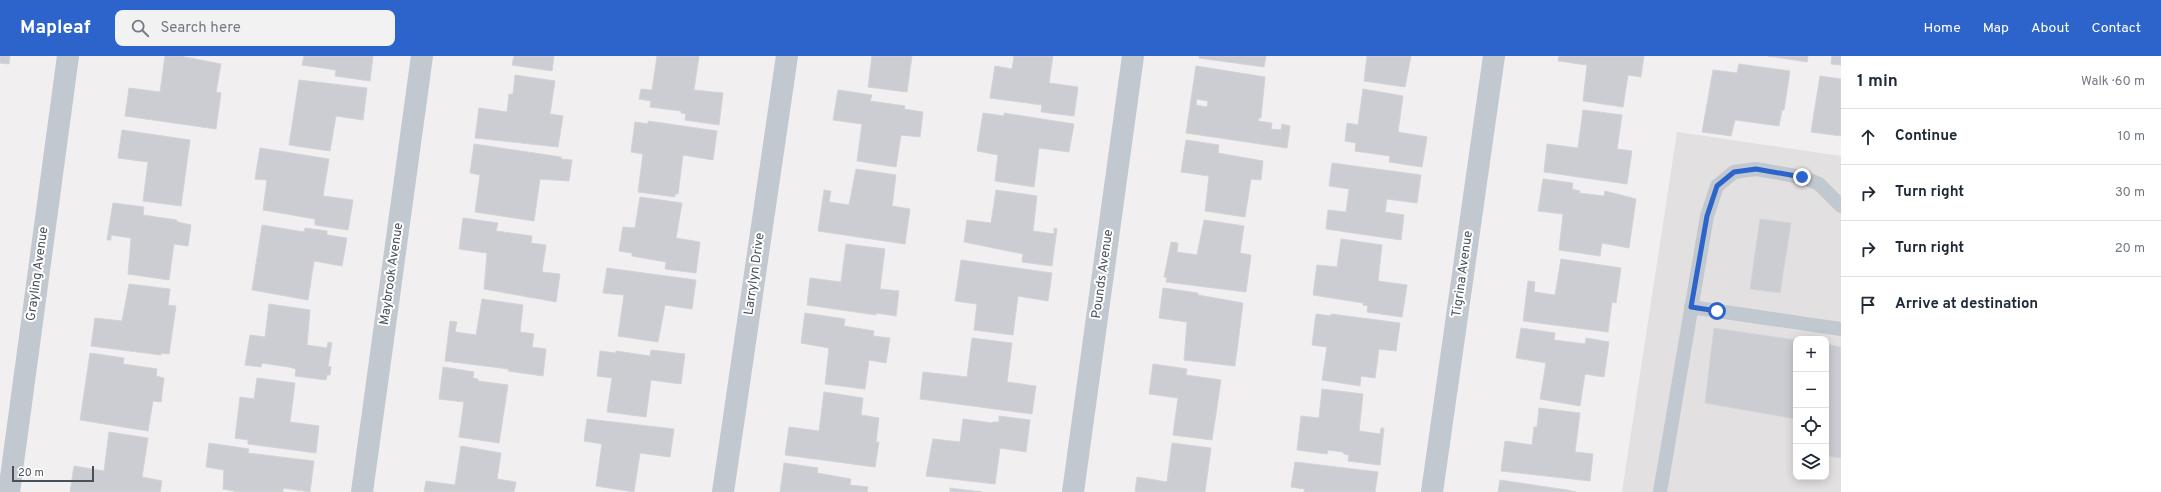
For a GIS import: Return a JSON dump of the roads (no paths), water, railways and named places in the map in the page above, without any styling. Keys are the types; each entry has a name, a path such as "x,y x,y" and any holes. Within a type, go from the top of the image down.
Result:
{"street":[{"name":"Grayling Avenue","path":"8,492 68,56"},
{"name":"Maybrook Avenue","path":"362,492 422,56"},
{"name":"Larrylyn Drive","path":"723,492 788,56"},
{"name":"Pounds Avenue","path":"1072,492 1133,56"},
{"name":"Tigrina Avenue","path":"1432,492 1494,56"}],"lane":[{"path":"1660,492 1707,216 1717,186 1734,172 1756,169 1802,177 1819,184 1841,206"},
{"path":"1691,307 1841,329"}]}
